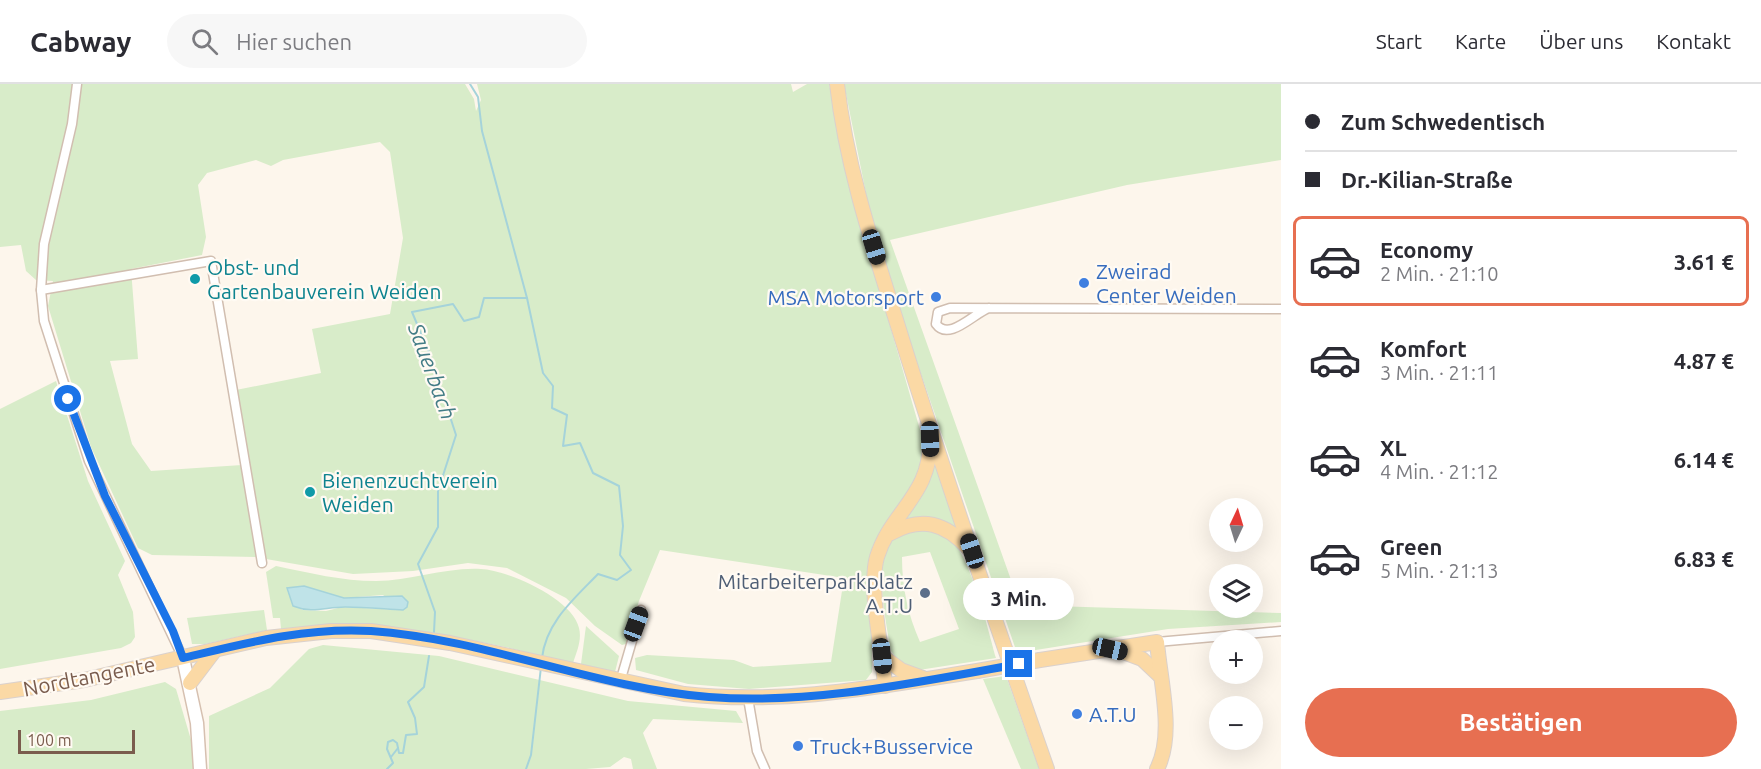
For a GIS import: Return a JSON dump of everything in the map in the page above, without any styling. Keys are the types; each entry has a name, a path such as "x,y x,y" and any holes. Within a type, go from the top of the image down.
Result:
{"main road":[{"path":"837,84 842,128 860,201 930,427 1047,769"},
{"path":"885,686 875,570 879,552 913,499 928,470 930,427"},
{"path":"890,534 904,526 921,522 935,524 950,530 972,551"},
{"name":"Nordtangente","path":"0,692 84,680 248,642 331,631 371,631 450,642 620,682"},
{"path":"620,682 684,694 748,699 804,697 1157,642 1166,735 1165,751 1157,769"},
{"path":"1110,649 1142,659 1159,675"},
{"path":"190,683 215,650"},
{"path":"882,656 901,670 928,679"}],"street":[{"path":"77,84 72,124 46,225 41,290 44,321 52,351 90,460 183,658 197,723 200,769"},
{"path":"41,290 211,261 262,563"},
{"path":"989,308 978,312 950,331 943,330 936,324 935,318 944,308 989,308 1281,309"},
{"path":"620,682 641,610"},
{"path":"1157,642 1281,631"},
{"path":"748,699 754,740 765,769"}],"green space":[{"path":"0,84 465,84 474,99 476,111 481,100 477,84 791,84 793,92 807,84 829,84 856,208 927,454 910,495 875,544 871,561 872,672 866,680 749,689 688,684 636,670 635,658 647,655 734,660 753,667 831,662 844,578 660,550 639,601 626,644 622,645 595,626 566,598 507,568 468,563 413,571 353,574 266,559 236,390 321,373 312,329 390,314 403,238 390,152 380,142 283,160 271,166 256,160 207,173 198,185 206,237 202,255 131,269 138,359 110,361 132,444 151,471 242,465 258,557 152,555 138,548 91,447 48,306 53,281 36,280 26,271 21,245 0,247"},
{"path":"844,84 1281,84 1281,160 1127,185 890,240 1020,605 1209,611 1209,618 1263,618 1263,612 1281,613 1281,622 1168,629 1017,653 876,243"},
{"path":"56,381 88,481 125,561 118,575 133,612 135,637 131,643 121,648 0,669 0,409"},
{"path":"935,459 961,534 933,519 919,518 902,521"},
{"path":"920,529 947,536 963,557 977,592 996,658 919,670 899,661 891,651 882,589 884,556 889,544 898,536","holes":["930,552 959,629 920,642 906,601 902,557"]},
{"path":"276,566 338,578 376,581 455,570 492,571 522,580 565,607 574,617 579,628 579,646 573,663 500,646 428,633 356,626 281,629 280,618 273,618 266,572","holes":["304,586 344,598 383,595 403,610 342,607 326,611 302,610 287,588"]},
{"path":"264,610 267,630 205,644 192,644 187,618"},
{"path":"586,626 619,656 615,672 581,664"},
{"path":"323,645 439,656 628,701 736,711 743,723 653,719 643,733 657,769 633,769 631,759 624,757 610,767 586,769 209,769 209,716 270,688 309,649"},
{"path":"1006,676 1039,769 1021,769 983,679"},
{"path":"165,682 176,689 194,750 193,769 0,769 0,711 91,700"}],"water":[{"path":"304,586 344,598 402,596 408,602 407,607 403,610 345,607 307,610 293,606 287,588"}],"waterway":[{"name":"Sauerbach","path":"470,84 478,97 482,131 527,298 543,373 553,386 552,408 567,415 563,446 580,443 593,473 619,486 623,526 620,555 631,570 617,580 598,574 555,622 549,633 542,658"},
{"name":"Sauerbach","path":"434,632 435,612 418,564 438,527 438,491 456,435 430,355 412,312 453,304 464,321 479,317 484,298 527,298"},
{"name":"Sauerbach","path":"387,769 393,763 387,749 388,742 393,740 397,743 399,753 403,753 406,735 417,734 415,718 408,702 424,687 429,656"},
{"name":"Sauerbach","path":"526,769 531,755 541,667"},
{"name":"Sauerbach","path":"391,757 398,748"}],"place":[{"name":"Obst- und Gartenbauverein Weiden","path":"195,279"},
{"name":"Zweirad Center Weiden","path":"1084,283"},
{"name":"MSA Motorsport","path":"936,297"},
{"name":"Bienenzuchtverein Weiden","path":"310,492"},
{"name":"Mitarbeiterparkplatz A.T.U","path":"925,593"},
{"name":"A.T.U","path":"1077,714"},
{"name":"Truck+Busservice","path":"798,746"}],"route":[{"path":"68,399 105,496 173,631 183,658 290,634 371,631 450,642 620,682 684,694 748,699 804,697 849,692 1019,664"}]}
